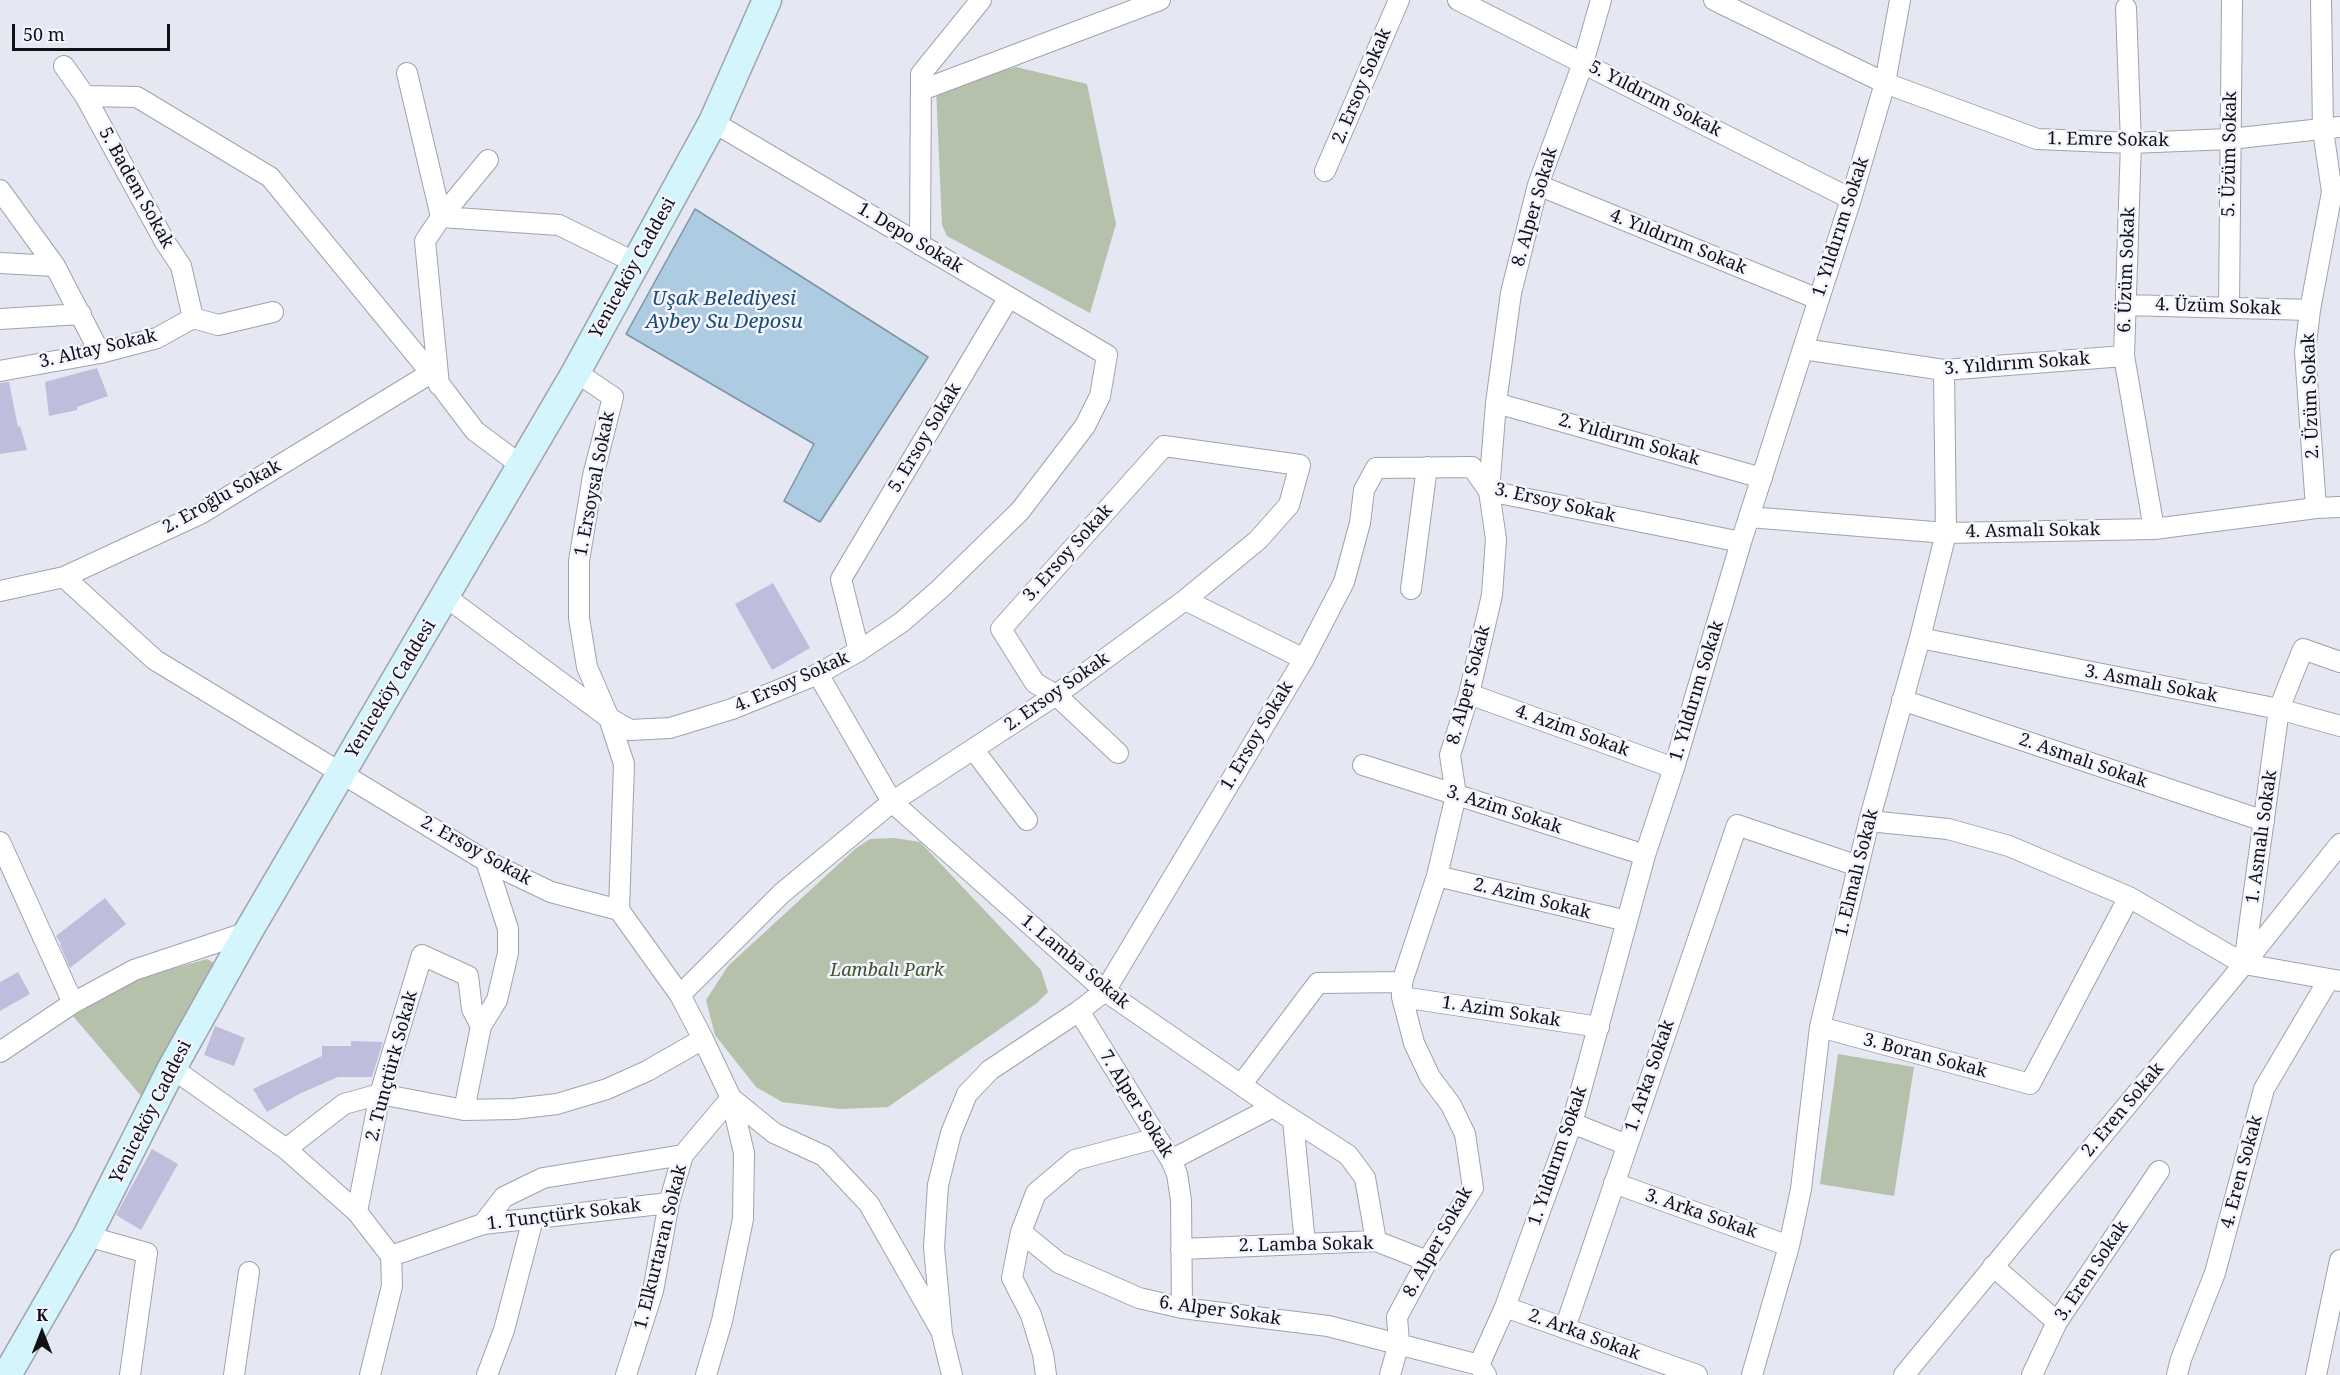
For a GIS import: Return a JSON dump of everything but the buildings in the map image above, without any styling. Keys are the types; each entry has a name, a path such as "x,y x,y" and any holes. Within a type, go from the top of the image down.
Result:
{"street":[{"name":"Yeniceköy Caddesi","path":"7,1375 87,1236 172,1068 248,932 576,372 713,122 767,0"},
{"path":"920,244 921,74 981,0"},
{"path":"922,90 1160,0"},
{"name":"2. Ersoy Sokak","path":"1325,171 1399,0"},
{"name":"5. Yıldırım Sokak","path":"1458,0 1851,199"},
{"name":"8. Alper Sokak","path":"1390,1375 1399,1343 1397,1317 1427,1261 1473,1188 1465,1134 1451,1105 1430,1077 1414,1043 1402,989 1437,876 1456,795 1450,755 1469,694 1492,595 1496,540 1489,491 1496,403 1511,293 1538,185 1583,63 1601,0"},
{"name":"1. Emre Sokak","path":"1714,0 1885,83 2037,139 2131,143 2230,139 2331,129"},
{"name":"1. Yıldırım Sokak","path":"1483,1370 1572,1123 1645,855 1674,768 1741,542 1851,199 1885,83 1900,0"},
{"name":"5. Üzüm Sokak","path":"2229,308 2232,0"},
{"name":"2. Üzüm Sokak","path":"2316,508 2306,352 2310,310 2332,192 2331,129 2321,0"},
{"name":"6. Üzüm Sokak","path":"2126,8 2131,143 2124,356 2154,529"},
{"name":"5. Badem Sokak","path":"64,66 85,96 165,242 181,266 193,318"},
{"path":"407,73 441,217"},
{"path":"85,96 137,97 270,177 475,431 522,466"},
{"name":"1. Depo Sokak","path":"713,122 1107,355"},
{"path":"435,379 425,241 441,217 488,160"},
{"name":"4. Yıldırım Sokak","path":"1538,185 1818,299"},
{"path":"0,190 55,266 100,353"},
{"path":"441,217 559,225 636,263"},
{"path":"0,263 55,266"},
{"name":"5. Ersoy Sokak","path":"859,651 841,579 1009,297"},
{"name":"4. Üzüm Sokak","path":"2126,305 2310,310"},
{"path":"193,318 218,325 273,312"},
{"path":"0,319 81,314"},
{"name":"3. Altay Sokak","path":"0,371 100,353 156,338 193,318"},
{"name":"3. Yıldırım Sokak","path":"1803,349 1944,370 2124,356"},
{"name":"4. Ersoy Sokak","path":"446,597 609,718 630,730 670,728 732,709 818,674 859,651 909,616 940,589 1020,511 1085,426 1100,396 1107,355"},
{"name":"1. Elmalı Sokak","path":"1752,1375 1789,1246 1801,1189 1820,1027 1869,821 1920,639 1946,533 1944,370"},
{"name":"1. Ersoysal Sokak","path":"576,372 613,397 593,476 579,561 579,618 587,667 609,718"},
{"name":"2. Eroğlu Sokak","path":"0,591 64,577 200,513 435,379"},
{"name":"2. Yıldırım Sokak","path":"1496,403 1762,478"},
{"name":"3. Ersoy Sokak","path":"1056,695 1035,683 1001,629 1164,446 1300,465"},
{"name":"2. Ersoy Sokak","path":"680,994 782,893 892,802 1056,695 1185,600 1258,540 1289,505 1300,465"},
{"path":"1411,589 1427,467"},
{"name":"3. Ersoy Sokak","path":"1376,468 1472,467 1489,491 1741,542"},
{"name":"1. Ersoy Sokak","path":"1105,991 1304,658 1344,582 1360,523 1364,490 1376,468"},
{"name":"4. Asmalı Sokak","path":"1749,517 1946,533 2154,529 2316,508 2340,507"},
{"name":"2. Ersoy Sokak","path":"64,577 155,660 486,861 551,892 619,910"},
{"path":"1185,600 1304,658"},
{"name":"3. Asmalı Sokak","path":"1920,639 2279,709 2340,726"},
{"path":"2279,709 2303,649 2340,662"},
{"name":"1. Lamba Sokak","path":"818,674 892,802 1105,991 1273,1107 1348,1155 1365,1178 1376,1241"},
{"name":"4. Azim Sokak","path":"1469,694 1674,768"},
{"path":"1056,695 1118,753"},
{"name":"2. Asmalı Sokak","path":"1902,700 2264,821"},
{"name":"1. Asmalı Sokak","path":"2244,964 2279,709"},
{"path":"609,718 624,764 619,910 680,994 731,1098 744,1153 743,1219 722,1321 706,1375"},
{"path":"973,749 1027,820"},
{"name":"3. Azim Sokak","path":"1363,765 1645,855"},
{"path":"1869,821 1948,830 2009,846 2128,897 2244,964 2334,980"},
{"name":"1. Arka Sokak","path":"1565,1328 1737,825 1858,866"},
{"path":"0,842 73,1003"},
{"name":"2. Eren Sokak","path":"1904,1375 2244,964 2340,844"},
{"path":"464,1110 481,1026 497,1000 508,953 508,929 486,861"},
{"name":"2. Azim Sokak","path":"1437,876 1627,921"},
{"name":"3. Boran Sokak","path":"1820,1027 2030,1084 2128,897"},
{"path":"0,1052 73,1003 134,970 248,932"},
{"name":"2. Tunçtürk Sokak","path":"357,1212 380,1094 422,955 468,976 472,1009 481,1026"},
{"name":"4. Eren Sokak","path":"2177,1375 2181,1359 2216,1273 2264,1089 2334,980"},
{"name":"1. Azim Sokak","path":"1241,1085 1318,983 1402,989 1599,1027"},
{"path":"952,1375 942,1334 934,1247 938,1185 955,1123 968,1094 990,1070 1105,991"},
{"name":"7. Alper Sokak","path":"1079,1011 1171,1160 1177,1174 1181,1200 1182,1308"},
{"path":"286,1149 344,1104 380,1094 464,1110 514,1109 557,1104 607,1089 647,1071 703,1039"},
{"path":"172,1068 286,1149 357,1212 391,1256 392,1286 370,1375"},
{"path":"731,1098 774,1133 824,1156 869,1204 942,1334"},
{"name":"1. Elkurtaran Sokak","path":"626,1375 653,1291 669,1203 683,1155 731,1098"},
{"path":"1171,1160 1273,1107"},
{"path":"1293,1120 1305,1244"},
{"path":"1572,1123 1627,1145"},
{"path":"1046,1375 1043,1354 1031,1315 1012,1278 1021,1232 1036,1193 1075,1160 1157,1138"},
{"path":"483,1224 504,1197 543,1179 683,1155"},
{"name":"3. Eren Sokak","path":"2032,1375 2057,1322 2159,1171"},
{"name":"3. Arka Sokak","path":"1614,1183 1789,1246"},
{"name":"1. Tunçtürk Sokak","path":"391,1256 483,1224 669,1203"},
{"path":"487,1375 504,1330 533,1218"},
{"name":"6. Alper Sokak","path":"1021,1232 1059,1263 1140,1298 1182,1308 1328,1326 1399,1343 1483,1370"},
{"path":"87,1236 147,1253 130,1375"},
{"name":"2. Lamba Sokak","path":"1181,1249 1376,1241 1427,1261"},
{"path":"2316,1375 2340,1260"},
{"path":"1993,1266 2057,1322"},
{"path":"234,1375 249,1272"},
{"name":"2. Arka Sokak","path":"1505,1307 1697,1375"}],"green space":[{"path":"1016,67 1087,84 1116,224 1090,313 947,236 942,225 936,88"},
{"name":"Lambalı Park","path":"895,838 920,842 1041,970 1048,992 1037,1003 888,1107 840,1109 782,1102 756,1087 715,1035 706,1000 728,966 855,849 870,839"},
{"path":"207,959 219,966 142,1097 73,1016 128,981"},
{"path":"1838,1054 1914,1067 1894,1196 1820,1184"}],"water":[{"name":"Uşak Belediyesi Aybey Su Deposu","path":"695,209 928,357 820,522 784,501 814,444 626,334"}]}
